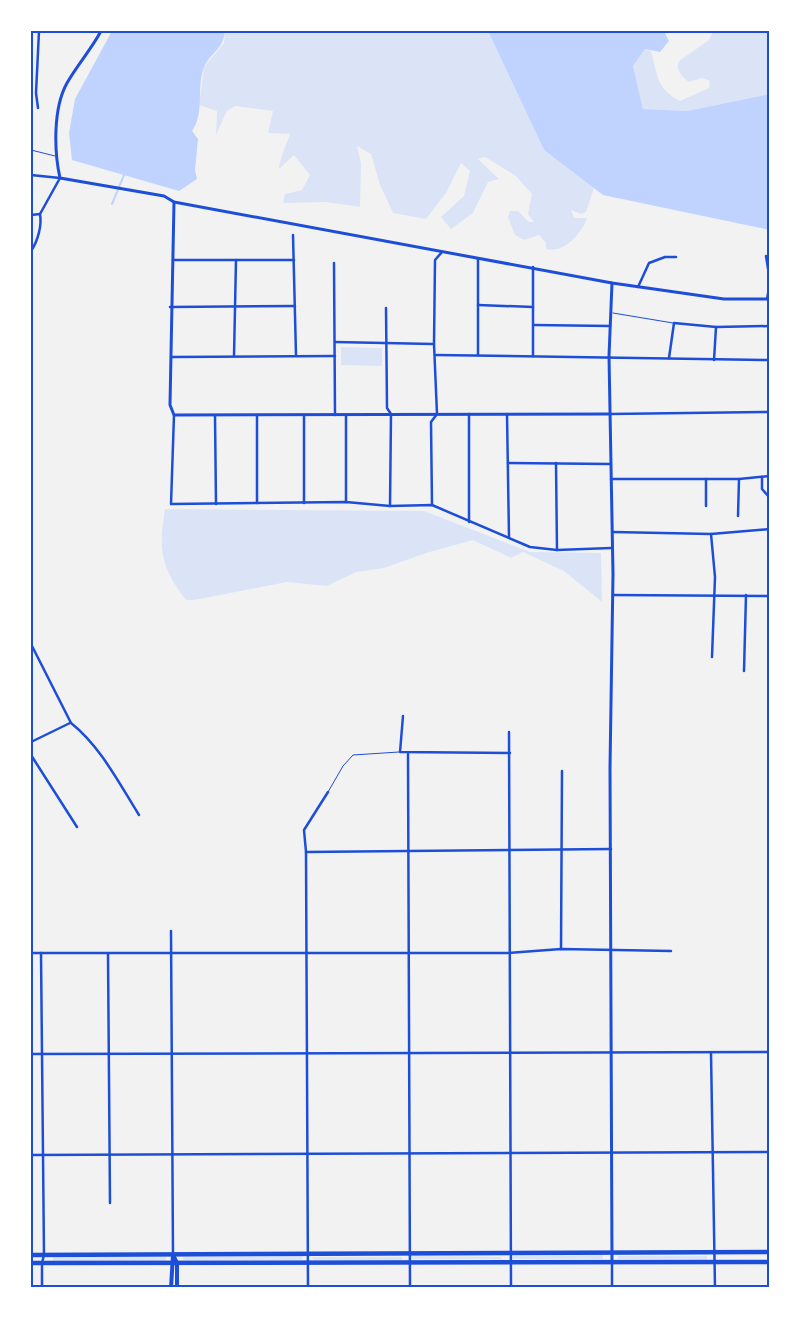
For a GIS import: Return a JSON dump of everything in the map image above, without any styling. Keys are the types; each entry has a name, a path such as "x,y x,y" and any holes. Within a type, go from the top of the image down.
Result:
{"main road":[{"path":"31,1254 770,1252"},
{"path":"173,1255 177,1288"},
{"path":"31,1263 770,1262"},
{"path":"171,1288 174,1263"}],"street":[{"path":"38,108 36,93 39,31"},
{"path":"31,251 35,246 42,221 40,214 60,178 55,156 61,98 66,84 100,31"},
{"path":"31,175 60,178 164,196 174,202 612,283 724,299 768,299 770,282 766,256"},
{"path":"174,202 170,307 172,357 170,405 174,415 171,504 346,502 390,506 432,505 530,547 557,550 611,548"},
{"path":"31,214 40,214"},
{"path":"293,235 296,355"},
{"path":"432,505 431,422 437,414 436,355 434,344 435,260 443,251"},
{"path":"638,287 649,263 665,256 676,257"},
{"path":"478,258 478,355"},
{"path":"172,260 294,260"},
{"path":"234,356 236,260"},
{"path":"334,263 335,414"},
{"path":"533,267 533,356"},
{"path":"612,283 609,356 613,595 611,849 612,1288"},
{"path":"170,307 295,306"},
{"path":"478,306 533,307"},
{"path":"386,308 387,408 391,414 390,506"},
{"path":"669,358 674,323 716,327 770,326"},
{"path":"533,325 610,326"},
{"path":"714,360 716,327"},
{"path":"335,342 434,344"},
{"path":"436,355 609,356 770,360"},
{"path":"172,357 335,356"},
{"path":"174,415 770,412"},
{"path":"469,414 469,522"},
{"path":"508,414 509,537"},
{"path":"257,415 257,503"},
{"path":"304,415 304,503"},
{"path":"346,415 346,502"},
{"path":"215,416 216,504"},
{"path":"508,463 610,464"},
{"path":"556,463 557,550"},
{"path":"610,479 739,479 770,476"},
{"path":"762,477 762,489 770,498"},
{"path":"706,479 706,506"},
{"path":"738,516 739,479"},
{"path":"611,532 711,534 770,529"},
{"path":"711,534 715,577 712,657"},
{"path":"613,595 714,594 770,596"},
{"path":"744,671 746,595"},
{"path":"31,644 71,723 82,732 98,752 139,815"},
{"path":"402,716 400,752 408,754 510,752"},
{"path":"31,742 71,723"},
{"path":"509,732 510,850 508,953 511,1288"},
{"path":"408,754 411,1152 410,1288"},
{"path":"31,755 77,827"},
{"path":"560,949 562,771"},
{"path":"308,1288 306,852 304,830 328,792"},
{"path":"306,852 611,849"},
{"path":"171,931 173,1255"},
{"path":"31,953 508,953 560,949 671,951"},
{"path":"41,953 44,1255 42,1263 42,1288"},
{"path":"108,954 110,1202"},
{"path":"31,1054 510,1051 770,1052"},
{"path":"711,1052 715,1288"},
{"path":"31,1155 770,1152"}],"lane":[{"path":"31,150 55,156"},
{"path":"610,312 674,323"},
{"path":"328,792 343,766 354,755 400,752"}],"shaded area":[{"path":"225,31 488,31 544,150 594,188 586,212 581,214 571,210 574,218 587,218 585,224 571,241 553,250 546,249 546,243 539,235 524,240 515,235 508,217 510,211 518,211 529,222 534,222 528,214 532,194 516,176 485,157 478,159 499,179 488,182 473,213 451,229 441,217 464,196 470,171 461,163 446,193 426,219 393,213 380,185 371,154 357,146 361,163 360,207 326,202 283,203 285,194 302,190 310,175 294,155 279,169 290,134 268,133 273,111 235,106 227,111 216,135 217,111 199,105 204,67 224,43"},
{"path":"713,31 769,31 770,94 687,111 643,109 633,66 645,49 651,51 662,86 680,101 709,88 710,81 702,78 689,82 686,80 680,73 678,64 679,61 709,40"},
{"path":"341,347 382,348 382,366 341,365"},
{"path":"165,509 424,511 530,552 601,553 602,602 564,571 523,552 511,558 473,540 426,553 384,568 356,572 327,586 287,582 186,600 171,578 164,558 162,536"},
{"path":"603,1255 603,1259 513,1259 513,1256"},
{"path":"303,1256 302,1260 183,1260 183,1257"},
{"path":"412,1256 501,1257 501,1259 412,1259"},
{"path":"618,1256 707,1256 707,1260 618,1259"},
{"path":"53,1257 166,1257 166,1261 53,1261"},
{"path":"312,1257 402,1257 402,1260 313,1260"}],"water":[{"path":"112,31 225,31 222,43 207,62 202,75 198,116 192,131 198,139 195,170 197,179 179,191 72,160 69,133 75,99"},
{"path":"488,31 664,31 669,41 660,52 645,49 633,66 643,109 687,111 770,94 770,230 603,195 544,150"}],"waterway":[{"path":"112,204 124,175"}]}
